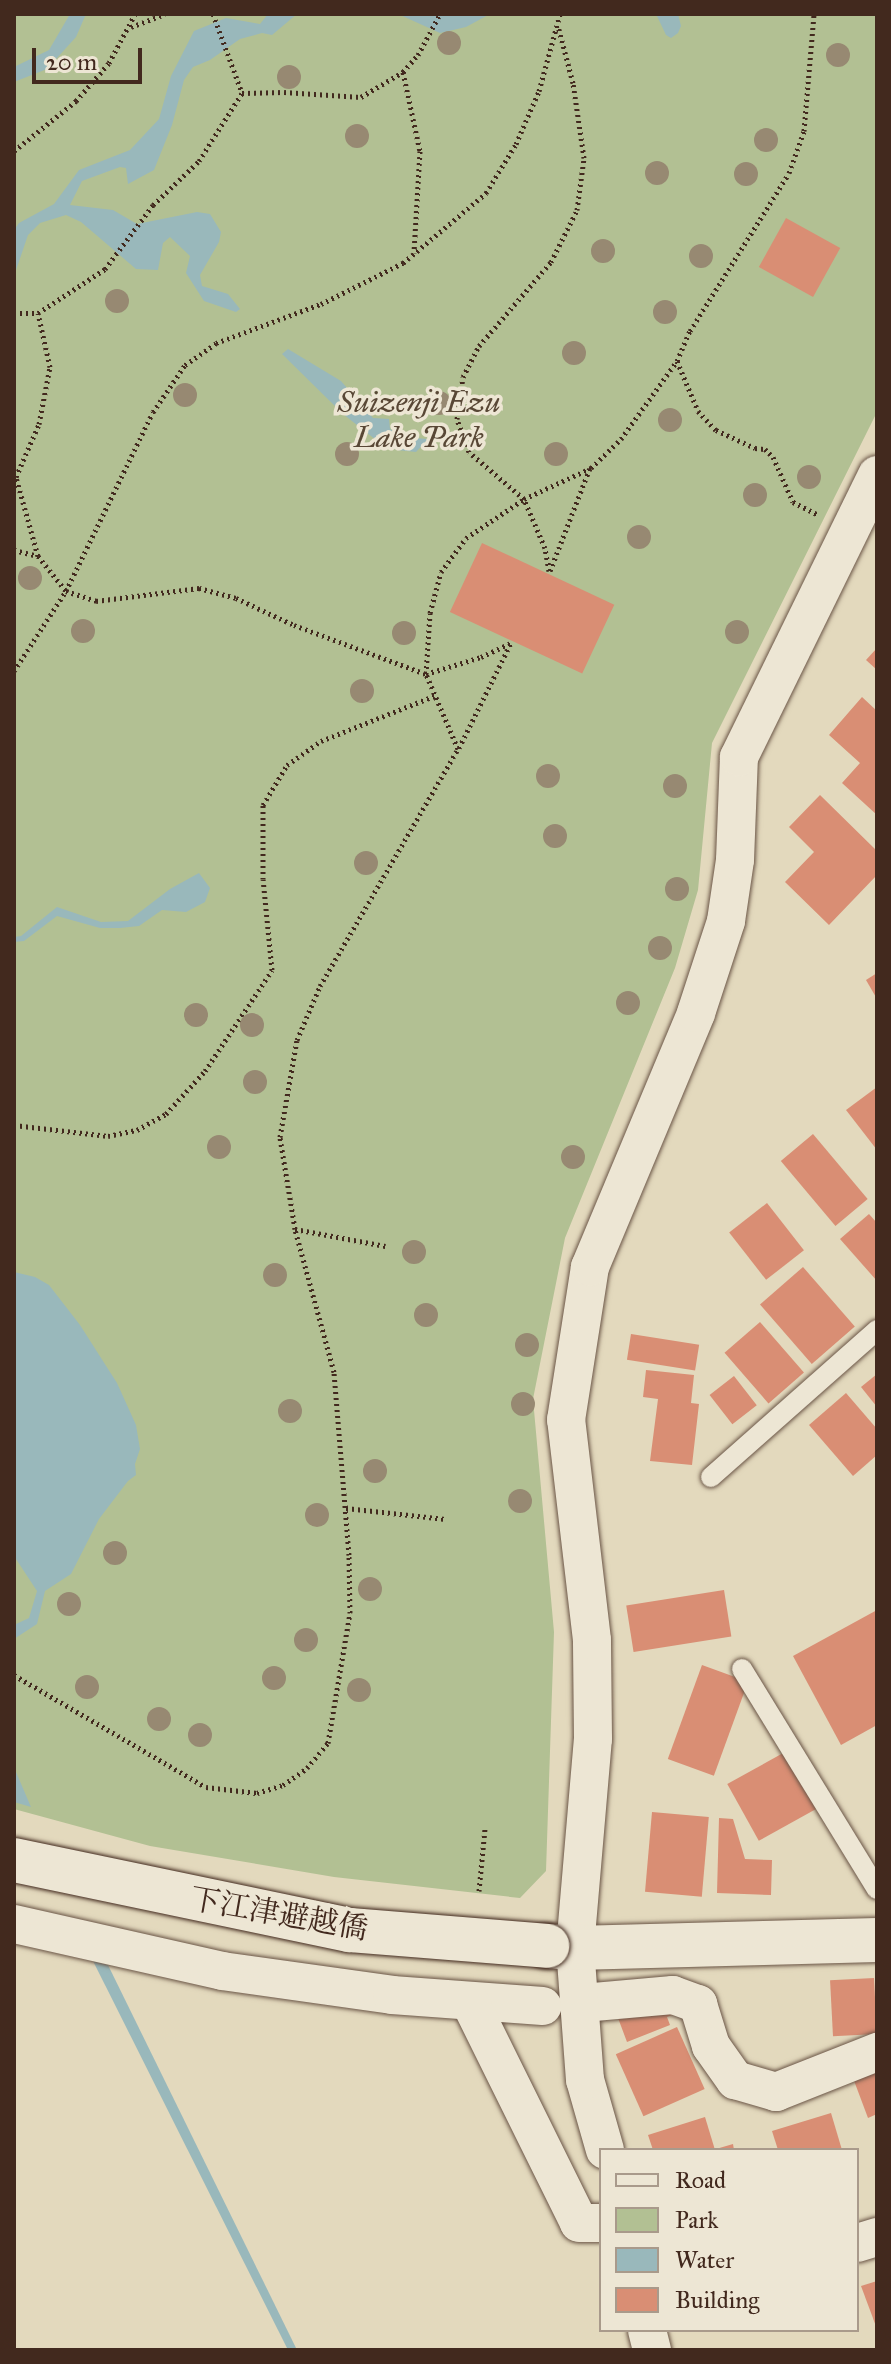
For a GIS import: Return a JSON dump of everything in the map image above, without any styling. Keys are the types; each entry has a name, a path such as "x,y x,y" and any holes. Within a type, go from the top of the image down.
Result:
{"street":[{"path":"604,2148 585,2080 561,1947 593,1739 592,1640 566,1420 590,1267 696,1013 726,921 735,860 739,757 877,475"},
{"name":"下江津避越僑","path":"14,1860 350,1930 561,1947 877,1940"},
{"path":"14,1924 222,1971 470,2002 543,2006"},
{"path":"594,2002 673,1995 698,2004 711,2046 735,2080 776,2092 877,2052"},
{"path":"470,2002 579,2223 599,2223"}],"lane":[{"path":"711,1477 877,1330"},
{"path":"742,1669 877,1889"}],"path":[{"path":"14,151 76,101 109,63 135,14"},
{"path":"130,27 165,14"},
{"path":"18,312 38,313 105,269 144,217 199,161 242,93 213,14"},
{"path":"242,93 284,92 361,97 403,72 428,38 440,14"},
{"path":"14,671 66,591 153,412 185,365 216,343 321,304 403,263 486,193 516,144 539,91 560,14"},
{"path":"458,749 426,674 430,613 441,572 466,538 524,499 591,468 621,439 677,361 712,294 789,173 804,131 814,14"},
{"path":"557,25 573,83 584,158 577,210 551,262 479,346 463,377 457,419 469,452 524,499 545,548 549,571 591,468"},
{"path":"403,72 420,151 414,254"},
{"path":"15,1676 206,1787 257,1793 283,1785 307,1768 328,1743 350,1613 346,1508 334,1372 295,1229 280,1137 297,1040 320,986 435,794 511,643 481,657 426,674 294,625 236,598 199,588 96,601 66,591 38,556 16,477 39,424 50,367 38,313"},
{"path":"677,361 698,411 716,430 755,448 765,449 773,457 793,502 828,520"},
{"path":"14,550 38,556"},
{"path":"14,1125 108,1136 137,1130 166,1114 205,1071 272,970 263,879 263,805 287,765 321,741 434,696"},
{"path":"295,1229 385,1246"},
{"path":"346,1508 445,1519"},
{"path":"479,1891 485,1829"}],"green space":[{"name":"Suizenji Ezu Lake Park","path":"14,14 877,14 877,412 712,743 698,890 675,968 565,1238 533,1399 554,1632 546,1871 520,1898 334,1877 150,1846 14,1809"}],"water":[{"path":"70,14 86,14 76,37 47,69 14,82 14,67 49,50"},
{"path":"268,14 297,14 272,35 262,33 240,39 210,60 193,67 184,80 172,125 154,170 128,184 126,168 120,167 82,181 70,205 113,210 137,224 197,212 210,214 221,232 219,242 200,275 202,286 228,294 240,309 236,312 204,301 186,273 190,256 170,237 163,243 158,270 136,269 81,222 66,215 40,223 28,235 14,276 14,230 19,223 54,204 79,170 130,150 159,119 171,76 194,31 226,18 260,24"},
{"path":"398,14 490,14 466,27 440,33"},
{"path":"656,14 678,14 681,26 678,33 671,38 666,35"},
{"path":"288,349 341,381 373,418 389,419 390,429 403,437 428,439 416,452 397,450 376,440 343,414 282,354"},
{"path":"199,873 210,888 205,902 186,912 162,910 139,926 120,928 100,928 57,916 24,941 14,942 14,937 21,936 57,907 101,922 128,921 170,889"},
{"path":"14,1272 35,1277 49,1285 80,1325 117,1383 136,1425 140,1449 135,1464 136,1475 99,1519 71,1574 45,1591 37,1624 14,1639 14,1625 29,1618 37,1591 14,1556"},
{"path":"14,1769 16,1772 31,1807 14,1802"},
{"path":"93,1961 108,1965 297,2350 288,2350"}],"building":[{"path":"786,218 840,248 813,297 759,267"},
{"path":"482,543 614,605 582,674 450,612"},
{"path":"877,648 877,670 866,660"},
{"path":"862,697 877,711 877,815 842,783 860,763 829,735"},
{"path":"820,795 877,851 877,875 829,925 785,882 814,852 789,827"},
{"path":"877,973 877,999 866,980"},
{"path":"877,1087 877,1150 846,1110"},
{"path":"813,1134 868,1199 835,1226 781,1161"},
{"path":"767,1203 804,1250 766,1280 729,1233"},
{"path":"869,1214 877,1223 877,1281 840,1239"},
{"path":"803,1267 855,1327 812,1364 760,1304"},
{"path":"760,1322 804,1373 768,1403 725,1353"},
{"path":"631,1334 699,1345 695,1370 627,1360"},
{"path":"646,1370 694,1375 691,1403 699,1404 692,1465 650,1461 658,1399 643,1397"},
{"path":"877,1374 877,1407 861,1387"},
{"path":"734,1376 757,1405 732,1424 710,1395"},
{"path":"846,1393 877,1429 877,1455 853,1476 809,1425"},
{"path":"724,1590 731,1636 634,1652 626,1605"},
{"path":"877,1610 877,1725 841,1745 793,1656"},
{"path":"702,1665 748,1682 714,1776 668,1759"},
{"path":"785,1752 817,1809 759,1841 727,1784"},
{"path":"652,1812 709,1817 702,1897 645,1892"},
{"path":"719,1818 733,1819 745,1859 772,1860 771,1895 717,1893"},
{"path":"874,1978 877,2034 833,2036 830,1980"},
{"path":"679,2012 667,2017 670,2025 627,2042 618,2018"},
{"path":"677,2027 705,2089 643,2116 616,2054"},
{"path":"877,2069 877,2114 868,2118 853,2078"},
{"path":"831,2113 841,2148 777,2148 772,2131"},
{"path":"705,2117 714,2148 652,2148 648,2135"},
{"path":"877,2281 877,2329 861,2286"}]}
